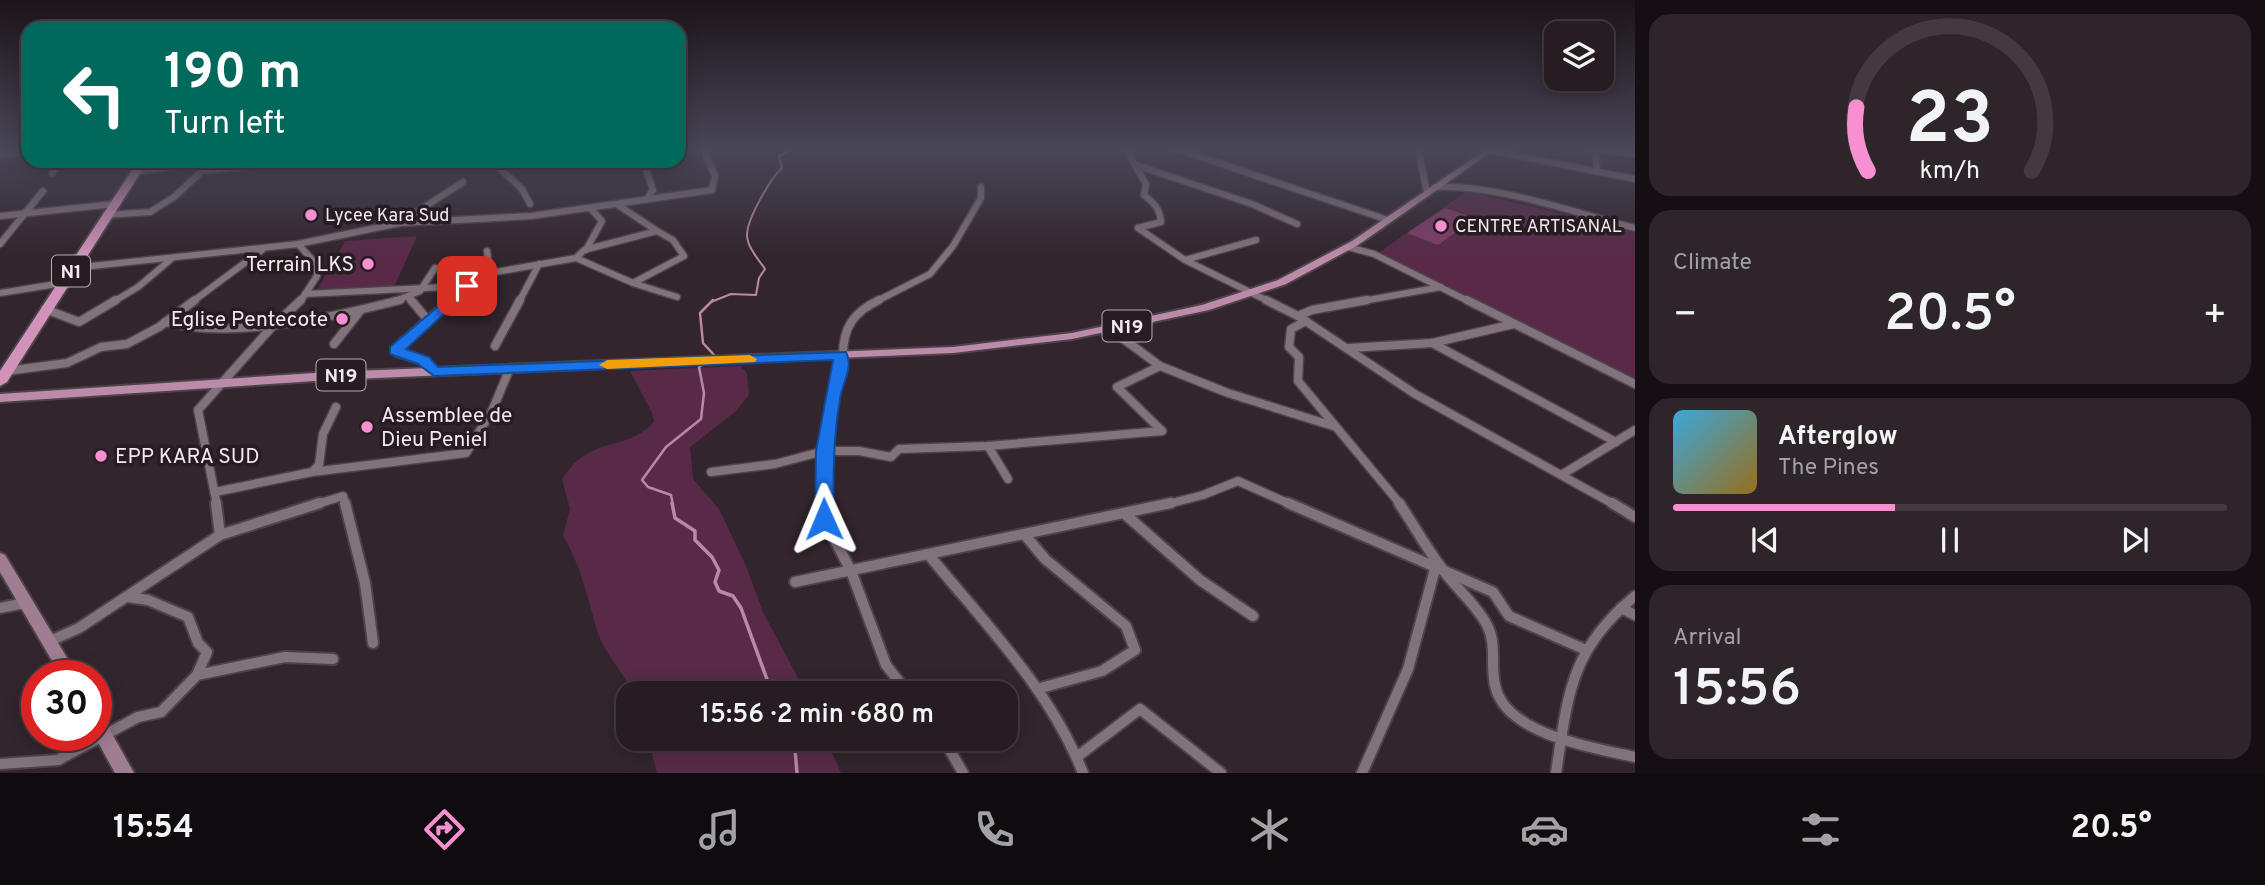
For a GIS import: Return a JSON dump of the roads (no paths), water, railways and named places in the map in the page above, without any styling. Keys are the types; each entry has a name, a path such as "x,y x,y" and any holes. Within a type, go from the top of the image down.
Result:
{"highway":[{"name":"N1","path":"0,382 127,184"}],"main road":[{"name":"N19","path":"0,398 220,382 953,350 1110,329 1205,308 1255,292 1303,272 1348,247 1440,184"},
{"path":"0,559 61,660"},
{"path":"112,750 125,773"}],"street":[{"path":"106,215 150,212 174,197 186,184"},
{"path":"400,223 460,184"},
{"path":"517,184 530,204"},
{"path":"646,200 653,190 651,184"},
{"path":"73,268 170,260 298,244 400,223 591,209 712,190 713,184"},
{"path":"1146,184 1144,195 1159,209 1161,222 1138,228 1185,260 1255,292 1298,316 1415,394 1563,474 1635,517"},
{"path":"1193,184 1252,204 1297,225"},
{"path":"1281,184 1388,220"},
{"path":"1430,184 1431,190 1456,186 1487,191 1635,228"},
{"path":"899,681 886,664 851,571 824,519 824,451 832,395 840,375 841,340 847,324 877,298 915,285 949,254 981,198 981,187"},
{"path":"0,244 43,191"},
{"path":"0,216 114,204"},
{"path":"618,205 673,240 684,256 633,283"},
{"path":"490,273 576,258 586,250 602,220 591,209"},
{"path":"586,250 657,231"},
{"path":"1185,260 1256,240"},
{"path":"1358,240 1374,254"},
{"path":"220,535 215,492 206,463 198,410 220,382 305,294 317,276 317,265 298,244"},
{"path":"1348,247 1374,254 1635,384"},
{"path":"7,371 67,363 101,347 127,344 165,322 265,248"},
{"path":"434,372 424,360 396,350 427,319 467,286 488,277 488,251"},
{"path":"576,258 633,283 677,297"},
{"path":"45,309 79,322 138,287 170,260"},
{"path":"495,346 539,264"},
{"path":"165,322 183,327 210,328 317,321 409,298 420,291 435,268"},
{"path":"0,293 63,283"},
{"path":"305,294 420,291 467,286"},
{"path":"1298,316 1312,310 1441,287"},
{"path":"353,292 354,307 360,311"},
{"path":"409,298 427,319"},
{"path":"334,344 360,311"},
{"path":"1306,321 1291,329 1289,347 1299,357 1298,381 1333,426 1378,474 1438,569 1474,606 1493,637 1496,656 1493,689 1498,697 1519,719 1561,740 1635,757"},
{"path":"1349,348 1432,343 1514,324"},
{"path":"1110,329 1160,366 1228,393 1333,426"},
{"path":"1432,343 1616,442"},
{"path":"712,472 775,464 824,451 859,451 891,457 899,449 988,446 1162,431 1117,387 1160,366"},
{"path":"215,492 312,472 466,453 492,411 510,368"},
{"path":"312,472 319,465 323,434 336,407"},
{"path":"1563,474 1635,430"},
{"path":"988,446 1008,479"},
{"path":"795,582 1126,515 1203,495 1238,481 1493,593 1509,616 1586,650"},
{"path":"50,641 79,628 128,597 166,568 220,535 342,496 365,583 373,643"},
{"path":"1126,515 1200,580 1253,617"},
{"path":"1025,535 1045,559 1126,626 1135,650 1124,661 1095,675 1037,689"},
{"path":"929,555 1037,689 1078,756 1083,773"},
{"path":"1362,773 1408,669 1438,569"},
{"path":"1556,773 1571,685 1586,650 1598,630 1635,596"},
{"path":"112,725 161,712 197,675 207,652 198,643 188,617 148,600 128,597"},
{"path":"0,607 25,603"},
{"path":"1621,608 1635,615"},
{"path":"197,675 285,657 333,659"},
{"path":"1078,756 1140,709 1221,773"},
{"path":"0,764 58,760 70,751"},
{"path":"950,751 963,773"}],"waterway":[{"path":"711,302 731,294 756,295 759,278 765,269 749,244 747,235 751,219 769,184"},
{"path":"711,302 700,313 703,343 715,356 713,358"},
{"path":"673,505 671,495 648,487 642,480 666,447 701,419 704,393 699,367 707,362"},
{"path":"672,503 675,518 695,531 695,540 712,557 719,570 715,582 719,591 733,596 741,608 768,681"},
{"path":"795,751 797,773"}],"place":[{"name":"Lycee Kara Sud","path":"311,215"},
{"name":"CENTRE ARTISANAL","path":"1441,226"},
{"name":"Terrain LKS","path":"368,264"},
{"name":"Eglise Pentecote","path":"342,319"},
{"name":"Assemblee de Dieu Peniel","path":"367,427"},
{"name":"EPP KARA SUD","path":"101,456"}]}
